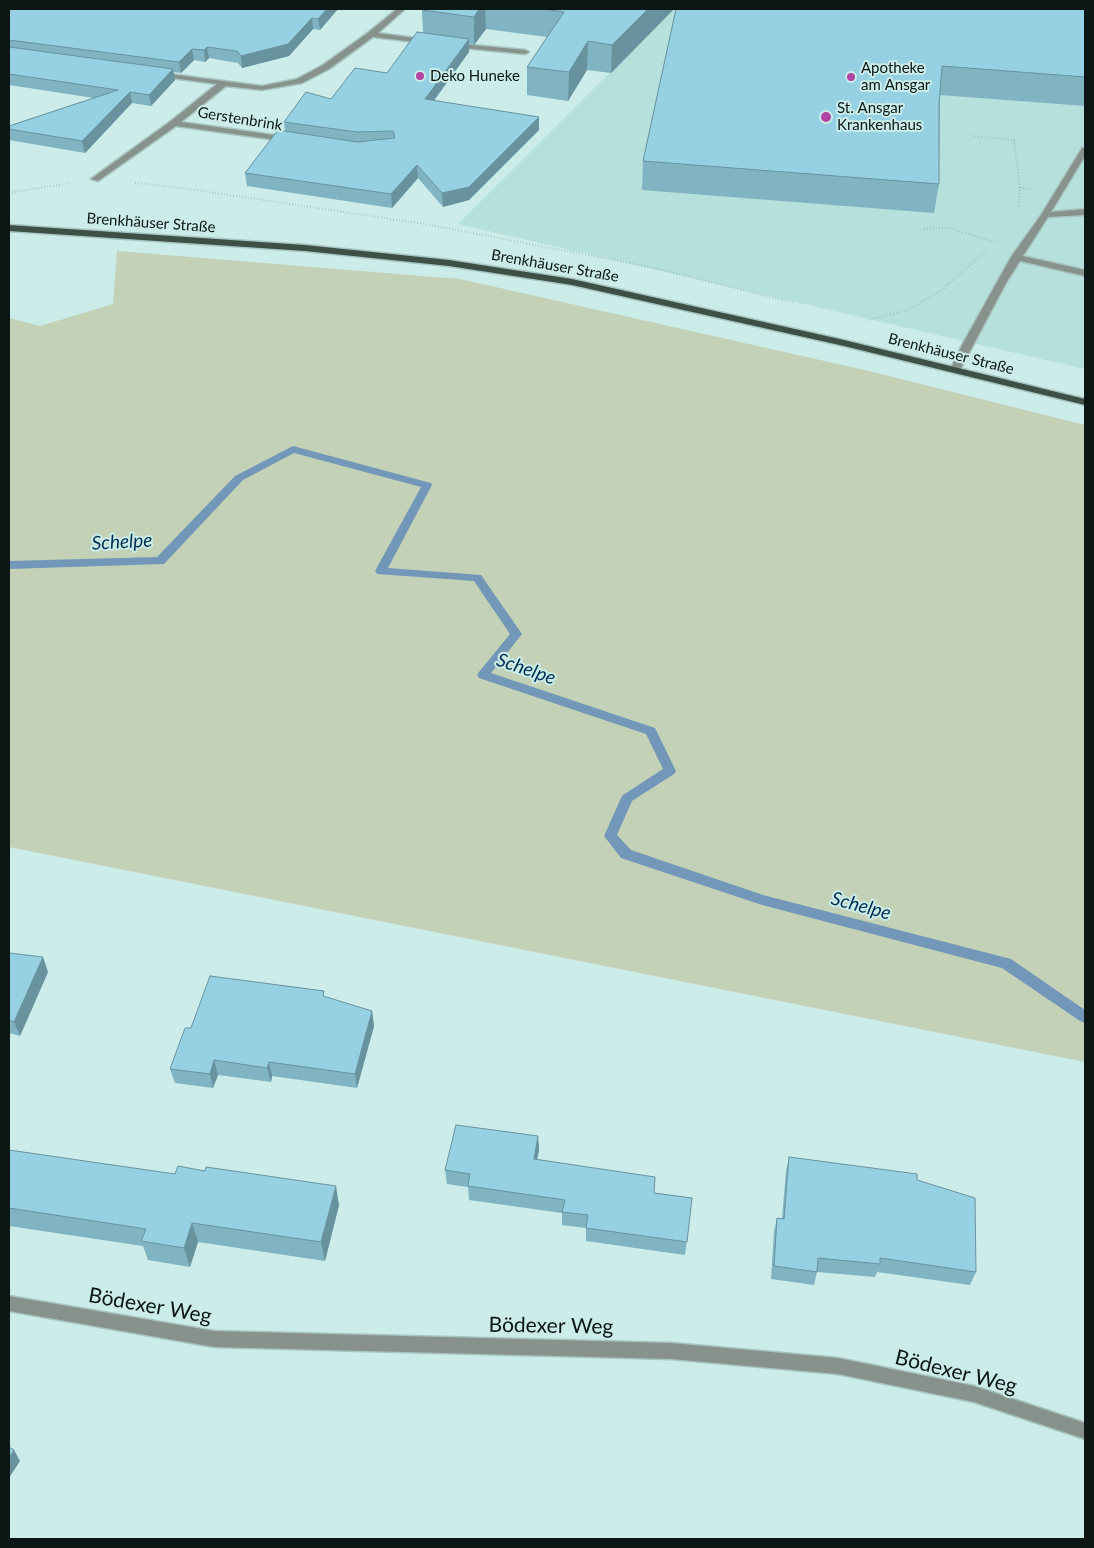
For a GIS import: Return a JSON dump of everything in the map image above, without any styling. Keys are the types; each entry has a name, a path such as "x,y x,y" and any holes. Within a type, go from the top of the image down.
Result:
{"main road":[{"name":"Brenkhäuser Straße","path":"9,228 305,248 459,264 572,282 844,343 1085,402"}],"street":[{"name":"Gerstenbrink","path":"148,73 262,88 299,81 326,67 372,34 401,9"},
{"path":"372,34 478,49 524,52"},
{"name":"Gerstenbrink","path":"95,178 174,123 224,83"},
{"name":"Gerstenbrink","path":"174,123 295,141"},
{"path":"955,370 966,345 1016,258 1085,150"},
{"path":"1045,215 1085,212"},
{"path":"1016,258 1085,273"},
{"name":"Bödexer Weg","path":"9,1302 214,1339 671,1351 838,1366 974,1394 1085,1431"}],"path":[{"path":"972,136 1014,140 1020,188 1019,213"},
{"path":"9,193 95,178"},
{"path":"1020,188 1059,192"},
{"path":"867,320 908,310 942,290 996,242 949,228 924,229"}],"shaded area":[{"name":"St. Ansgar Krankenhaus","path":"674,9 1085,9 1085,369 458,224"}],"green space":[{"path":"117,251 460,279 869,371 1085,425 1085,1062 9,847 9,318 40,326 113,304"}],"building":[{"path":"9,9 327,9 318,19 312,18 288,44 241,56 237,51 207,47 204,50 192,49 179,62 9,40"},
{"path":"422,9 479,9 474,17"},
{"path":"543,9 648,9 612,45 588,41 569,72 527,67 564,12"},
{"path":"676,9 1085,9 1085,77 942,66 939,104 939,184 643,161"},
{"path":"417,32 469,39 425,99 539,117 469,187 442,193 417,165 391,194 245,173 278,130 357,142 395,138 393,131 357,132 284,122 306,92 331,99 355,68 387,73"},
{"path":"9,47 173,69 149,95 130,92 82,141 9,129 9,126 118,90 9,74"},
{"path":"9,953 43,957 14,1022 9,1020"},
{"path":"210,976 324,991 323,996 372,1011 355,1074 269,1062 267,1068 214,1060 210,1074 170,1069 185,1028 191,1028"},
{"path":"456,1125 538,1136 534,1159 655,1177 654,1193 692,1198 687,1242 586,1228 588,1215 562,1212 565,1200 468,1186 470,1174 445,1170"},
{"path":"9,1150 175,1174 178,1166 205,1171 206,1167 336,1186 321,1242 192,1223 184,1248 141,1241 146,1229 9,1208"},
{"path":"789,1157 917,1174 917,1180 975,1198 976,1272 880,1258 880,1264 818,1258 817,1272 774,1266 777,1218 784,1219"},
{"path":"9,1447 14,1450 9,1458"}],"waterway":[{"name":"Schelpe","path":"9,565 160,561 239,478 293,449 427,485 381,571 477,578 516,634 483,675 651,731 670,771 627,798 610,836 626,854 762,900 1006,963 1085,1017"}],"place":[{"name":"Deko Huneke","path":"420,76"},
{"name":"Apotheke am Ansgar","path":"851,77"},
{"name":"St. Ansgar Krankenhaus","path":"826,117"}]}
